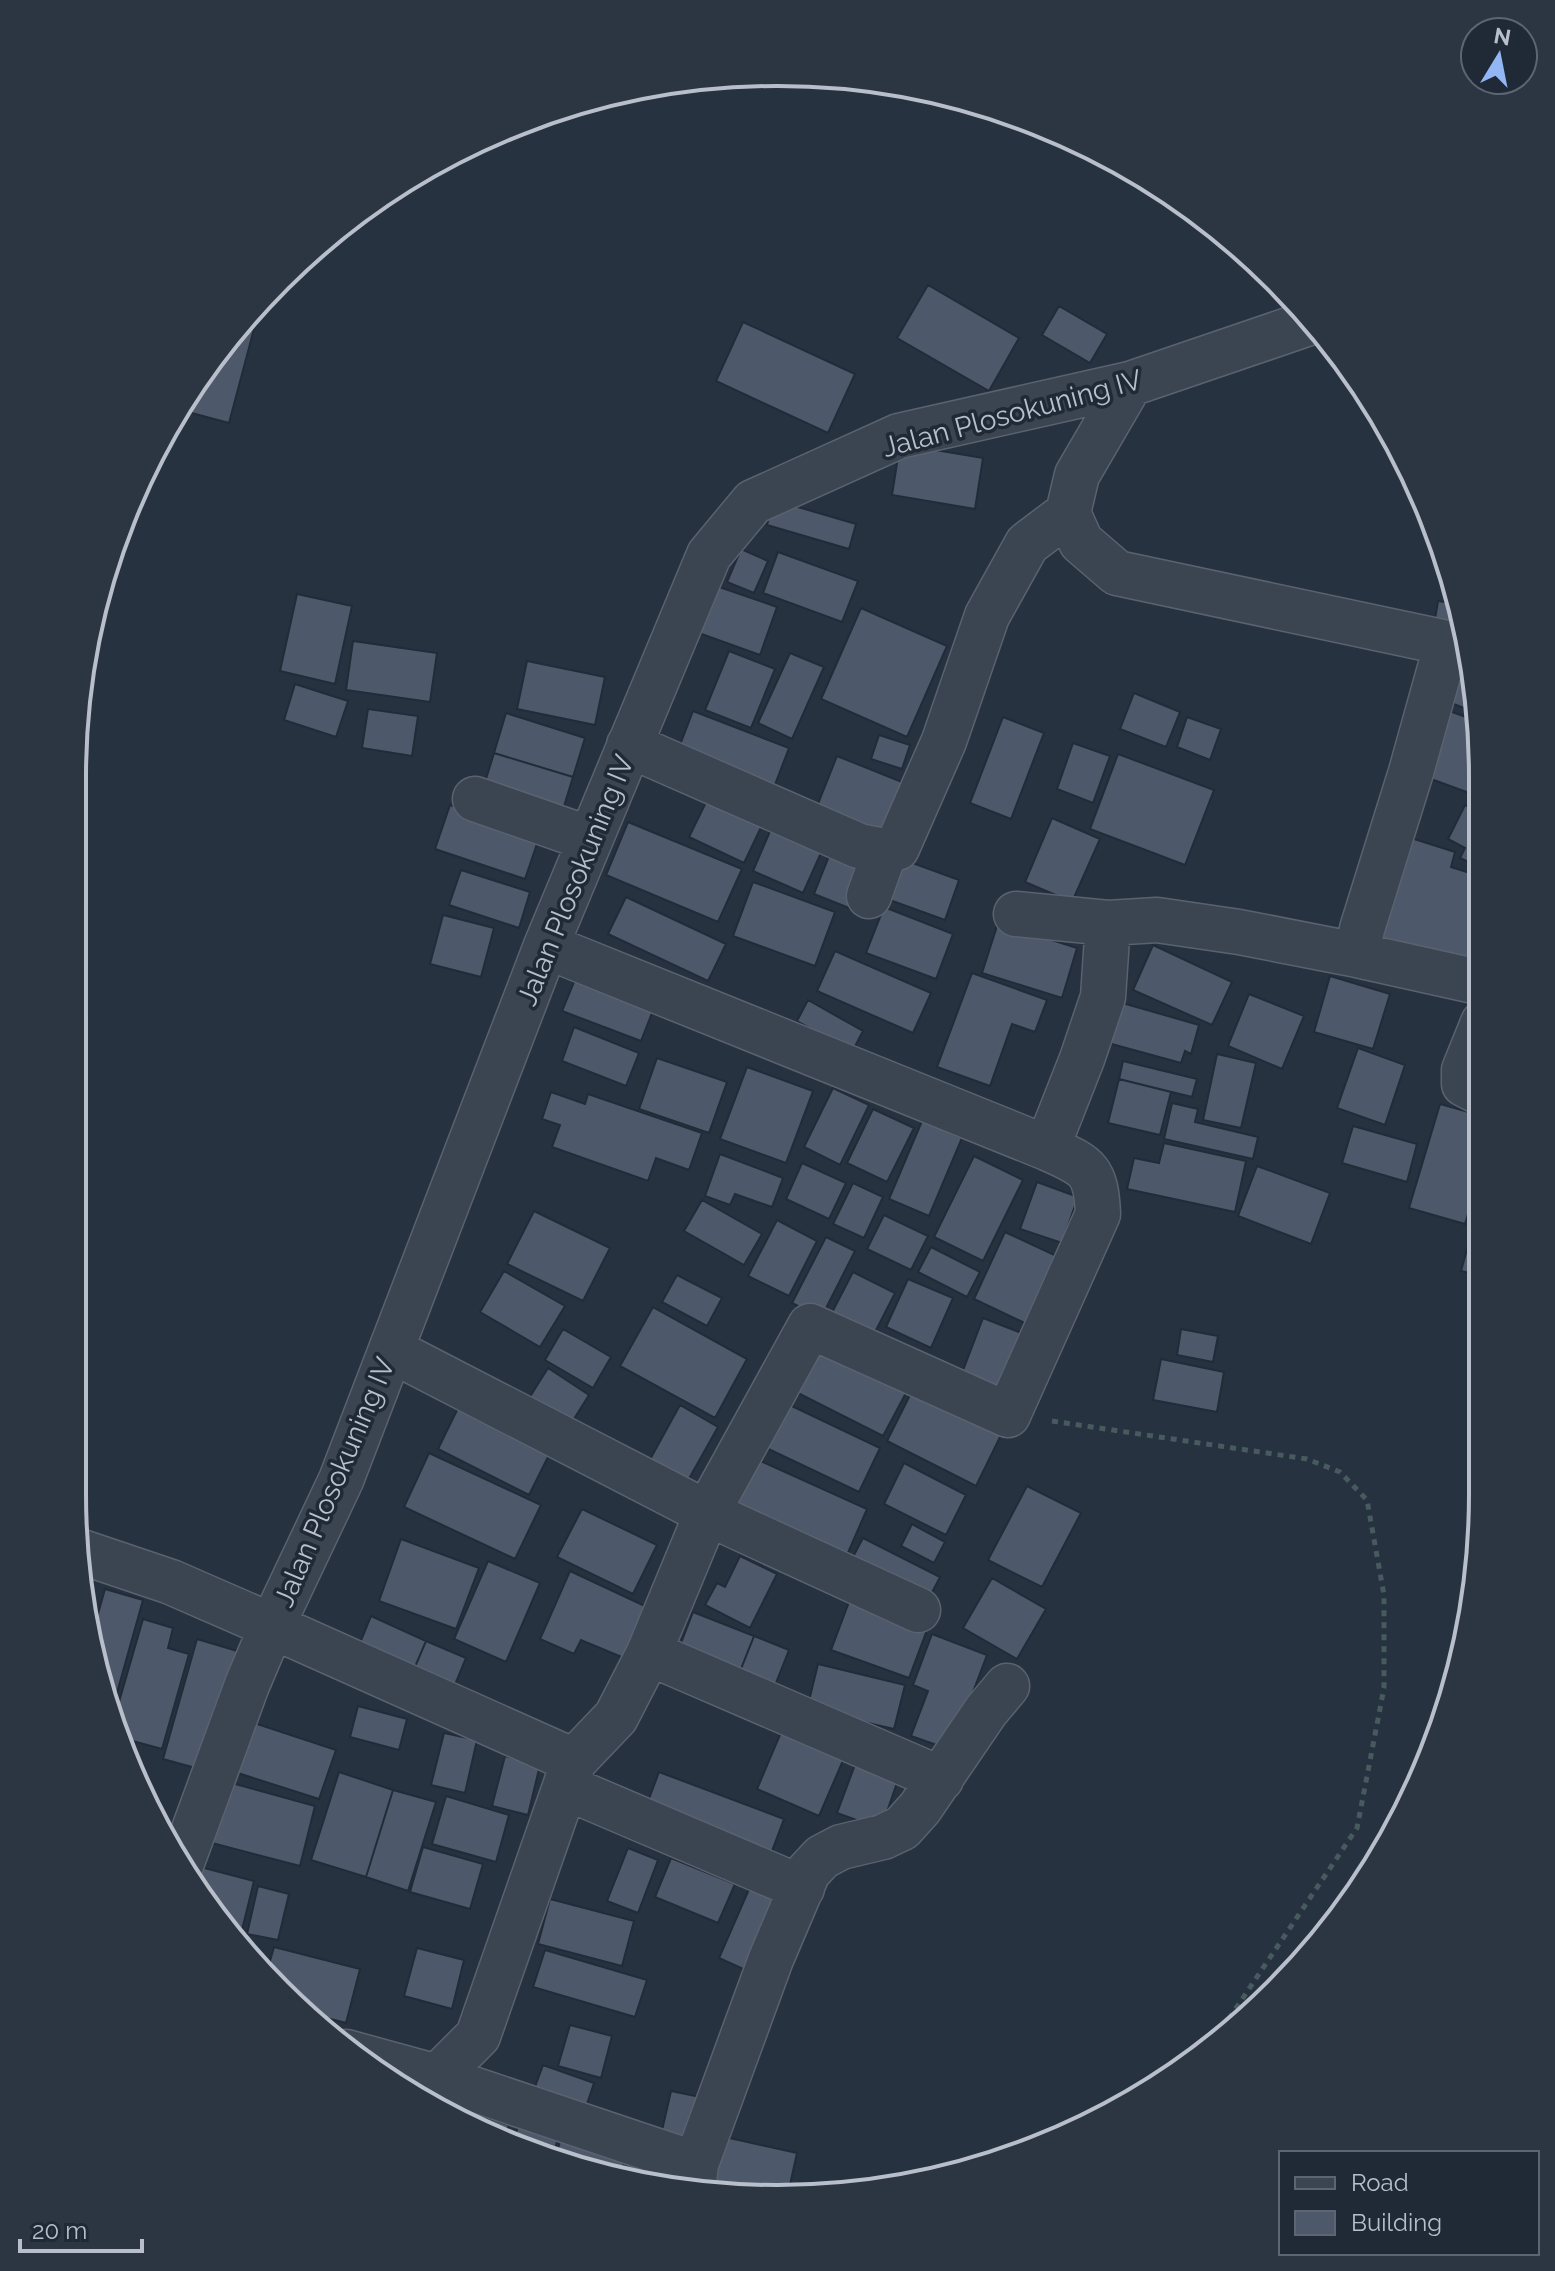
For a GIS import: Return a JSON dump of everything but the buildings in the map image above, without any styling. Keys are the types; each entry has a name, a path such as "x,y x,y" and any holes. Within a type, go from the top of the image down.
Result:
{"street":[{"name":"Jalan Plosokuning IV","path":"89,1554 171,1582 272,1626 341,1480 546,946 709,555 753,502 899,436 1130,384 1300,326"},
{"path":"1130,384 1077,475 1068,513 1081,542 1117,573 1456,644"},
{"path":"629,745 859,846 885,851 897,848 944,741 987,616 1027,544 1068,513"},
{"path":"1357,955 1362,929 1411,772 1457,647"},
{"path":"475,799 590,839"},
{"path":"869,896 885,851"},
{"path":"1016,914 1108,923 1157,920 1239,932 1357,955 1469,983"},
{"path":"1047,1148 1103,997 1108,923"},
{"path":"433,2088 478,2036 569,1774 616,1717 649,1653 707,1513 810,1326 1008,1415 1098,1214 1097,1188 1084,1165 546,946"},
{"path":"1469,1058 1464,1070 1464,1084 1469,1087"},
{"path":"391,1350 707,1513 918,1610"},
{"path":"186,1851 272,1626 802,1888"},
{"path":"649,1653 941,1779"},
{"path":"410,2079 433,2088 666,2156 695,2176 771,1959 808,1872 822,1857 841,1847 883,1837 902,1828 920,1808 986,1711 1007,1686"}],"path":[{"path":"1008,1415 1307,1459 1340,1472 1367,1500 1384,1595 1384,1688 1357,1828 1233,2013"}]}
